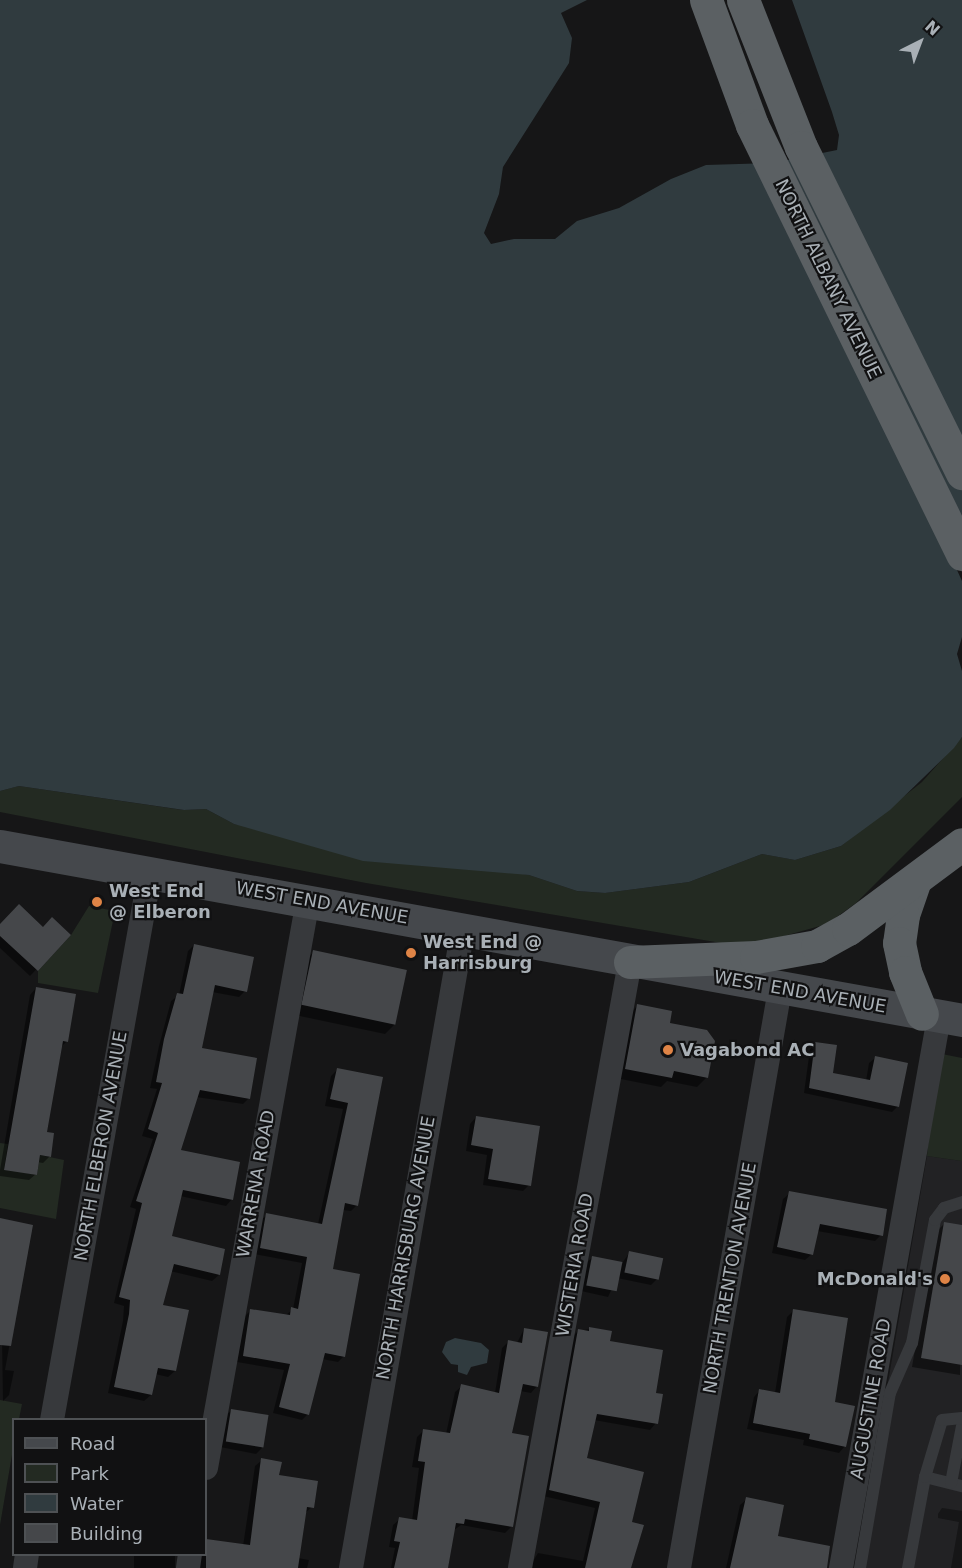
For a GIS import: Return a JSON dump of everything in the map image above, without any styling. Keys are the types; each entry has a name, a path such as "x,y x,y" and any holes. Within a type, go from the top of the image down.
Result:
{"highway":[{"name":"NORTH ALBANY AVENUE","path":"706,0 753,125 962,554"},
{"name":"NORTH ALBANY AVENUE","path":"743,0 784,109 962,472"},
{"path":"630,962 756,957 802,951 848,929 962,844"},
{"path":"915,880 903,915 899,943 905,972 941,1017"}],"main road":[{"name":"WEST END AVENUE","path":"0,846 308,900 630,962 941,1017"}],"street":[{"name":"NORTH ELBERON AVENUE","path":"51,1418 150,873"},
{"name":"WARRENA ROAD","path":"207,1462 308,900"},
{"name":"NORTH HARRISBURG AVENUE","path":"351,1568 463,929"},
{"name":"WISTERIA ROAD","path":"520,1568 630,962"},
{"name":"NORTH TRENTON AVENUE","path":"678,1568 780,989"},
{"name":"AUGUSTINE ROAD","path":"841,1568 941,1017"}],"lane":[{"path":"860,1568 891,1393 912,1343 935,1220 944,1208 962,1202"},
{"path":"908,1568 925,1477 942,1420 962,1418"},
{"path":"925,1477 956,1485 962,1426"}],"shaded area":[{"path":"927,1156 962,1161 962,1511 942,1508 938,1514 938,1518 959,1522 951,1568 856,1568"}],"green space":[{"path":"962,737 962,797 856,903 827,924 745,947 366,883 0,812 0,791 19,786 183,810 206,809 234,824 529,875 577,891 605,893 689,882 762,854 795,860 841,846 922,782"},
{"path":"89,906 115,911 98,993 38,983 38,971 71,935"},
{"path":"937,1053 962,1058 962,1161 927,1156"},
{"path":"0,1143 8,1144 4,1169 37,1175 40,1155 64,1160 56,1219 0,1208"},
{"path":"0,1400 22,1404 19,1418 12,1418 12,1455 0,1525"}],"water":[{"path":"0,0 587,0 561,13 572,38 569,63 503,167 499,194 484,233 491,244 514,239 555,239 577,221 619,208 671,179 706,165 773,163 837,150 839,135 792,0 962,0 962,547 952,559 962,581 962,637 957,654 962,671 962,737 954,748 890,810 841,846 795,860 762,854 689,882 605,893 577,891 529,875 363,861 234,824 206,809 184,810 19,786 0,791"},
{"path":"455,1338 481,1343 489,1350 487,1363 471,1367 467,1375 458,1372 458,1365 451,1364 442,1352 446,1342"}],"building":[{"path":"19,904 43,927 52,917 71,935 38,971 0,936 0,924"},
{"path":"194,944 254,957 247,992 215,985 202,1048 257,1058 250,1099 200,1090 181,1150 240,1162 233,1200 183,1190 172,1236 225,1249 220,1275 174,1264 163,1305 189,1310 176,1371 158,1368 152,1395 114,1387 130,1300 119,1297 142,1203 136,1201 158,1133 148,1129 162,1083 156,1082 164,1039 177,993 183,994"},
{"path":"313,950 407,970 395,1025 301,1005"},
{"path":"36,987 76,994 68,1042 63,1041 47,1132 54,1133 51,1157 40,1155 37,1175 4,1170"},
{"name":"Vagabond AC","path":"637,1004 672,1011 670,1023 707,1030 715,1041 708,1078 674,1071 672,1078 625,1069"},
{"path":"815,1042 837,1045 833,1073 870,1080 875,1056 908,1063 899,1107 809,1088"},
{"path":"337,1068 383,1077 358,1206 345,1203 333,1269 360,1274 345,1357 325,1353 309,1415 279,1407 290,1364 243,1356 250,1309 290,1315 291,1307 298,1309 307,1257 260,1248 266,1213 322,1224 348,1103 330,1099"},
{"path":"476,1116 540,1126 531,1186 488,1179 493,1149 471,1145"},
{"path":"789,1191 887,1209 883,1236 820,1224 813,1255 777,1247"},
{"path":"0,1218 33,1225 11,1346 0,1345"},
{"name":"McDonald's","path":"944,1222 962,1225 962,1365 921,1358"},
{"path":"629,1251 663,1258 659,1280 624,1273"},
{"path":"592,1256 622,1262 617,1291 586,1285"},
{"path":"793,1309 848,1318 835,1402 855,1406 846,1447 809,1439 810,1434 753,1423 759,1389 780,1393"},
{"path":"589,1327 612,1331 610,1341 663,1350 656,1393 663,1394 658,1424 597,1414 587,1458 644,1472 632,1522 644,1525 631,1568 585,1568 600,1502 549,1490 578,1329 589,1331"},
{"path":"524,1328 548,1332 538,1387 523,1384 512,1433 529,1436 513,1527 465,1519 464,1524 456,1523 448,1568 394,1568 400,1542 394,1541 399,1517 417,1520 425,1462 418,1461 423,1429 450,1433 461,1384 499,1393 508,1340 522,1343"},
{"path":"231,1409 269,1415 263,1448 226,1442"},
{"path":"261,1458 282,1462 279,1475 318,1481 314,1508 307,1507 298,1568 206,1568 207,1539 250,1545"},
{"path":"746,1497 784,1505 778,1536 830,1546 827,1568 730,1568"}],"place":[{"name":"West End @ Elberon","path":"97,902"},
{"name":"West End @ Harrisburg","path":"411,953"},
{"name":"Vagabond AC","path":"668,1050"},
{"name":"McDonald's","path":"945,1279"}]}
